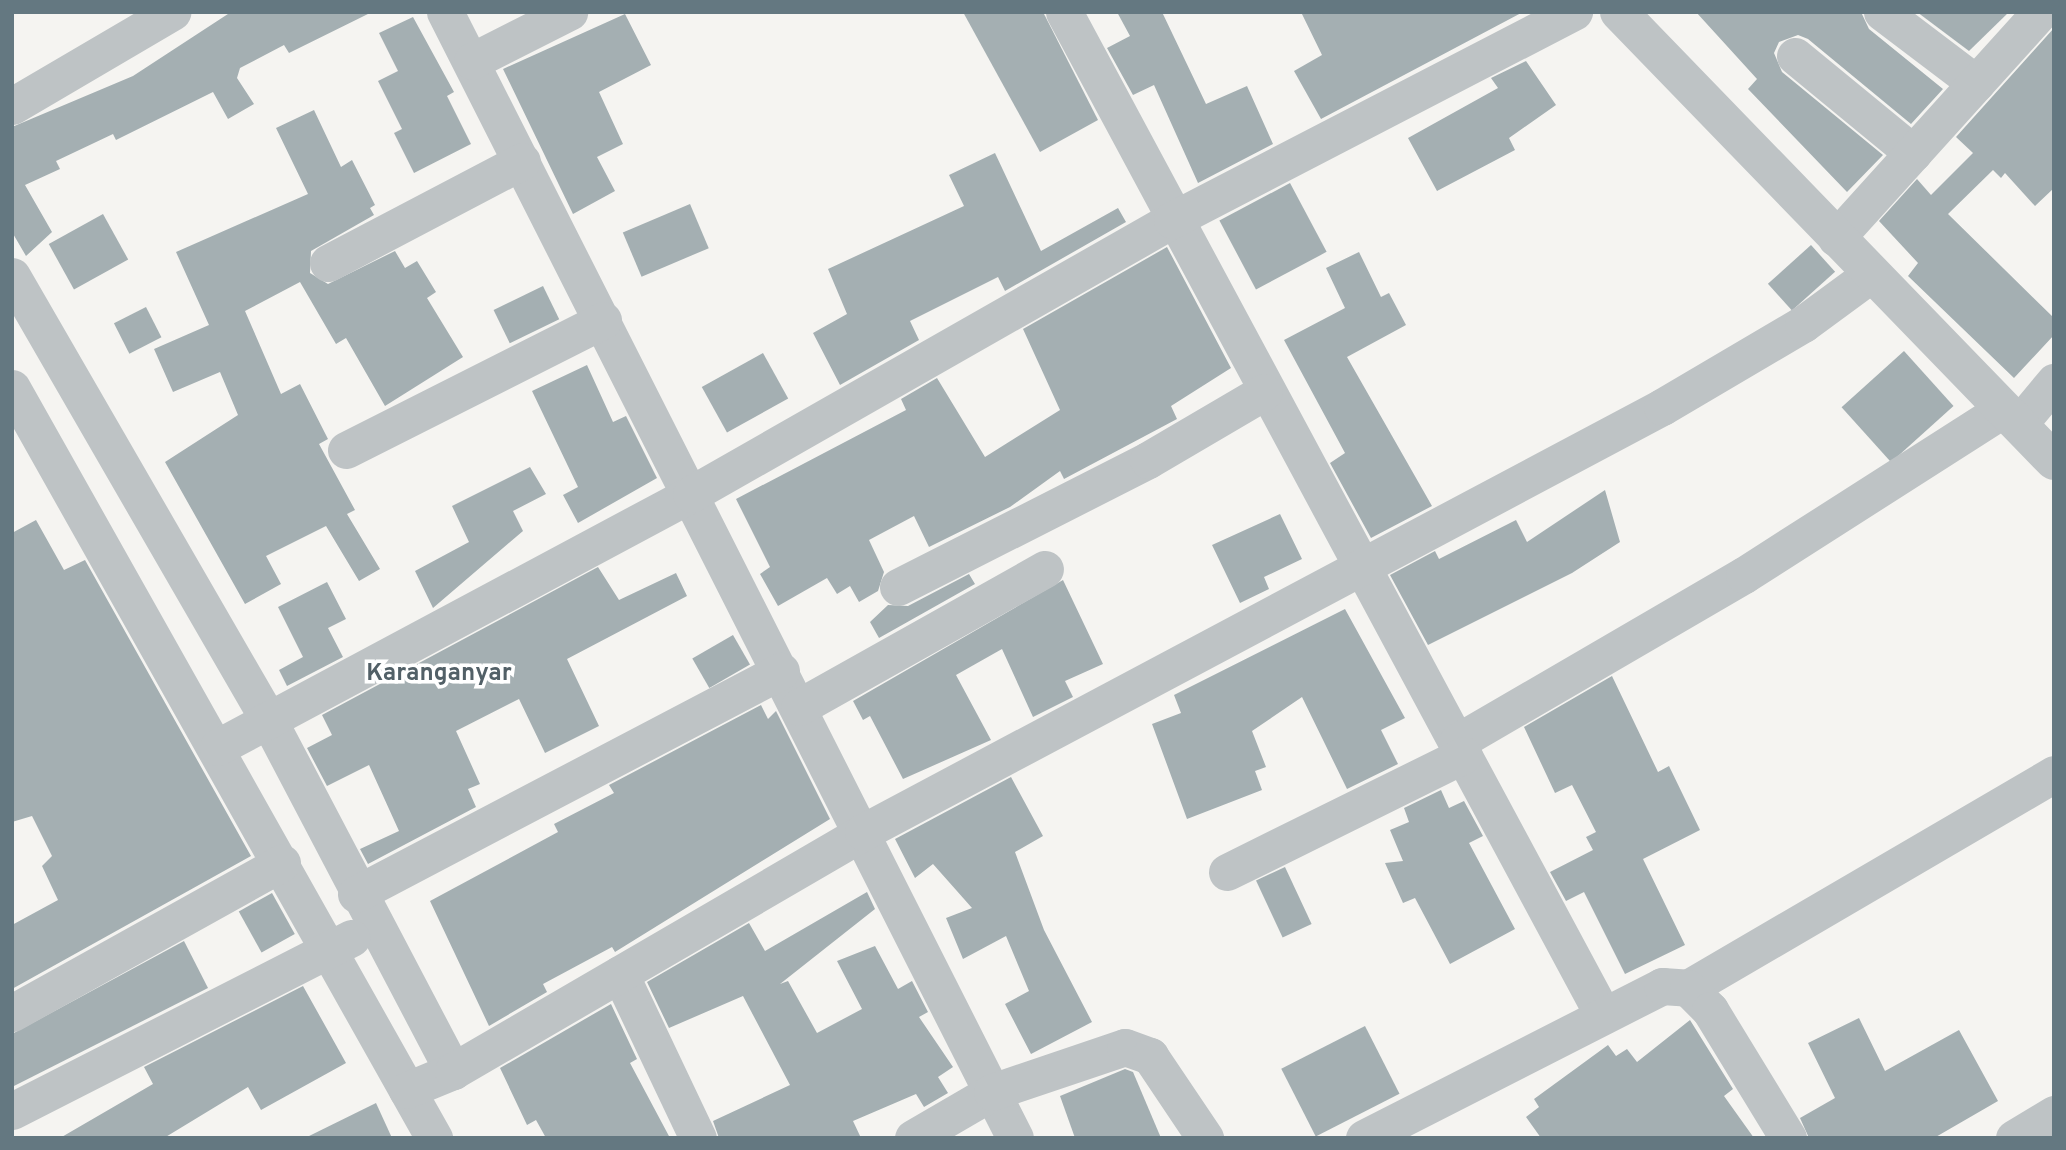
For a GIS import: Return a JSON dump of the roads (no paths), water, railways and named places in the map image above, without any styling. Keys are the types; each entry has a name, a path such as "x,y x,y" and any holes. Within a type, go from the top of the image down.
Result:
{"street":[{"path":"12,106 172,12"},
{"path":"445,12 863,832 1015,1138"},
{"path":"472,61 569,12"},
{"path":"1065,12 1264,392 1365,566 1603,1015"},
{"path":"243,733 691,494 1172,220 1574,12"},
{"path":"1619,12 2054,461"},
{"path":"1882,12 1976,83"},
{"path":"1836,238 2040,12"},
{"path":"1795,56 1913,153"},
{"path":"328,262 522,161"},
{"path":"430,1080 620,974 863,832 1662,407 1803,324 1871,274"},
{"path":"12,276 243,733 282,863 329,947 430,1080"},
{"path":"346,450 603,320"},
{"path":"1227,872 1460,748 2012,416 2054,382"},
{"path":"898,587 1148,460 1264,392"},
{"path":"16,403 356,894 374,928 430,1080 434,1138"},
{"path":"799,707 1045,569"},
{"path":"356,894 781,671"},
{"path":"1364,1138 1662,986 1688,988 2054,774"},
{"path":"12,1013 282,863"},
{"path":"14,1105 329,947 374,928"},
{"path":"620,974 698,1138"},
{"path":"1688,988 1710,1010 1788,1138"},
{"path":"913,1138 992,1092 1125,1047 1157,1065 1205,1138"},
{"path":"2014,1138 2054,1114"}],"district":[{"name":"Karanganyar","path":"439,675"}]}
